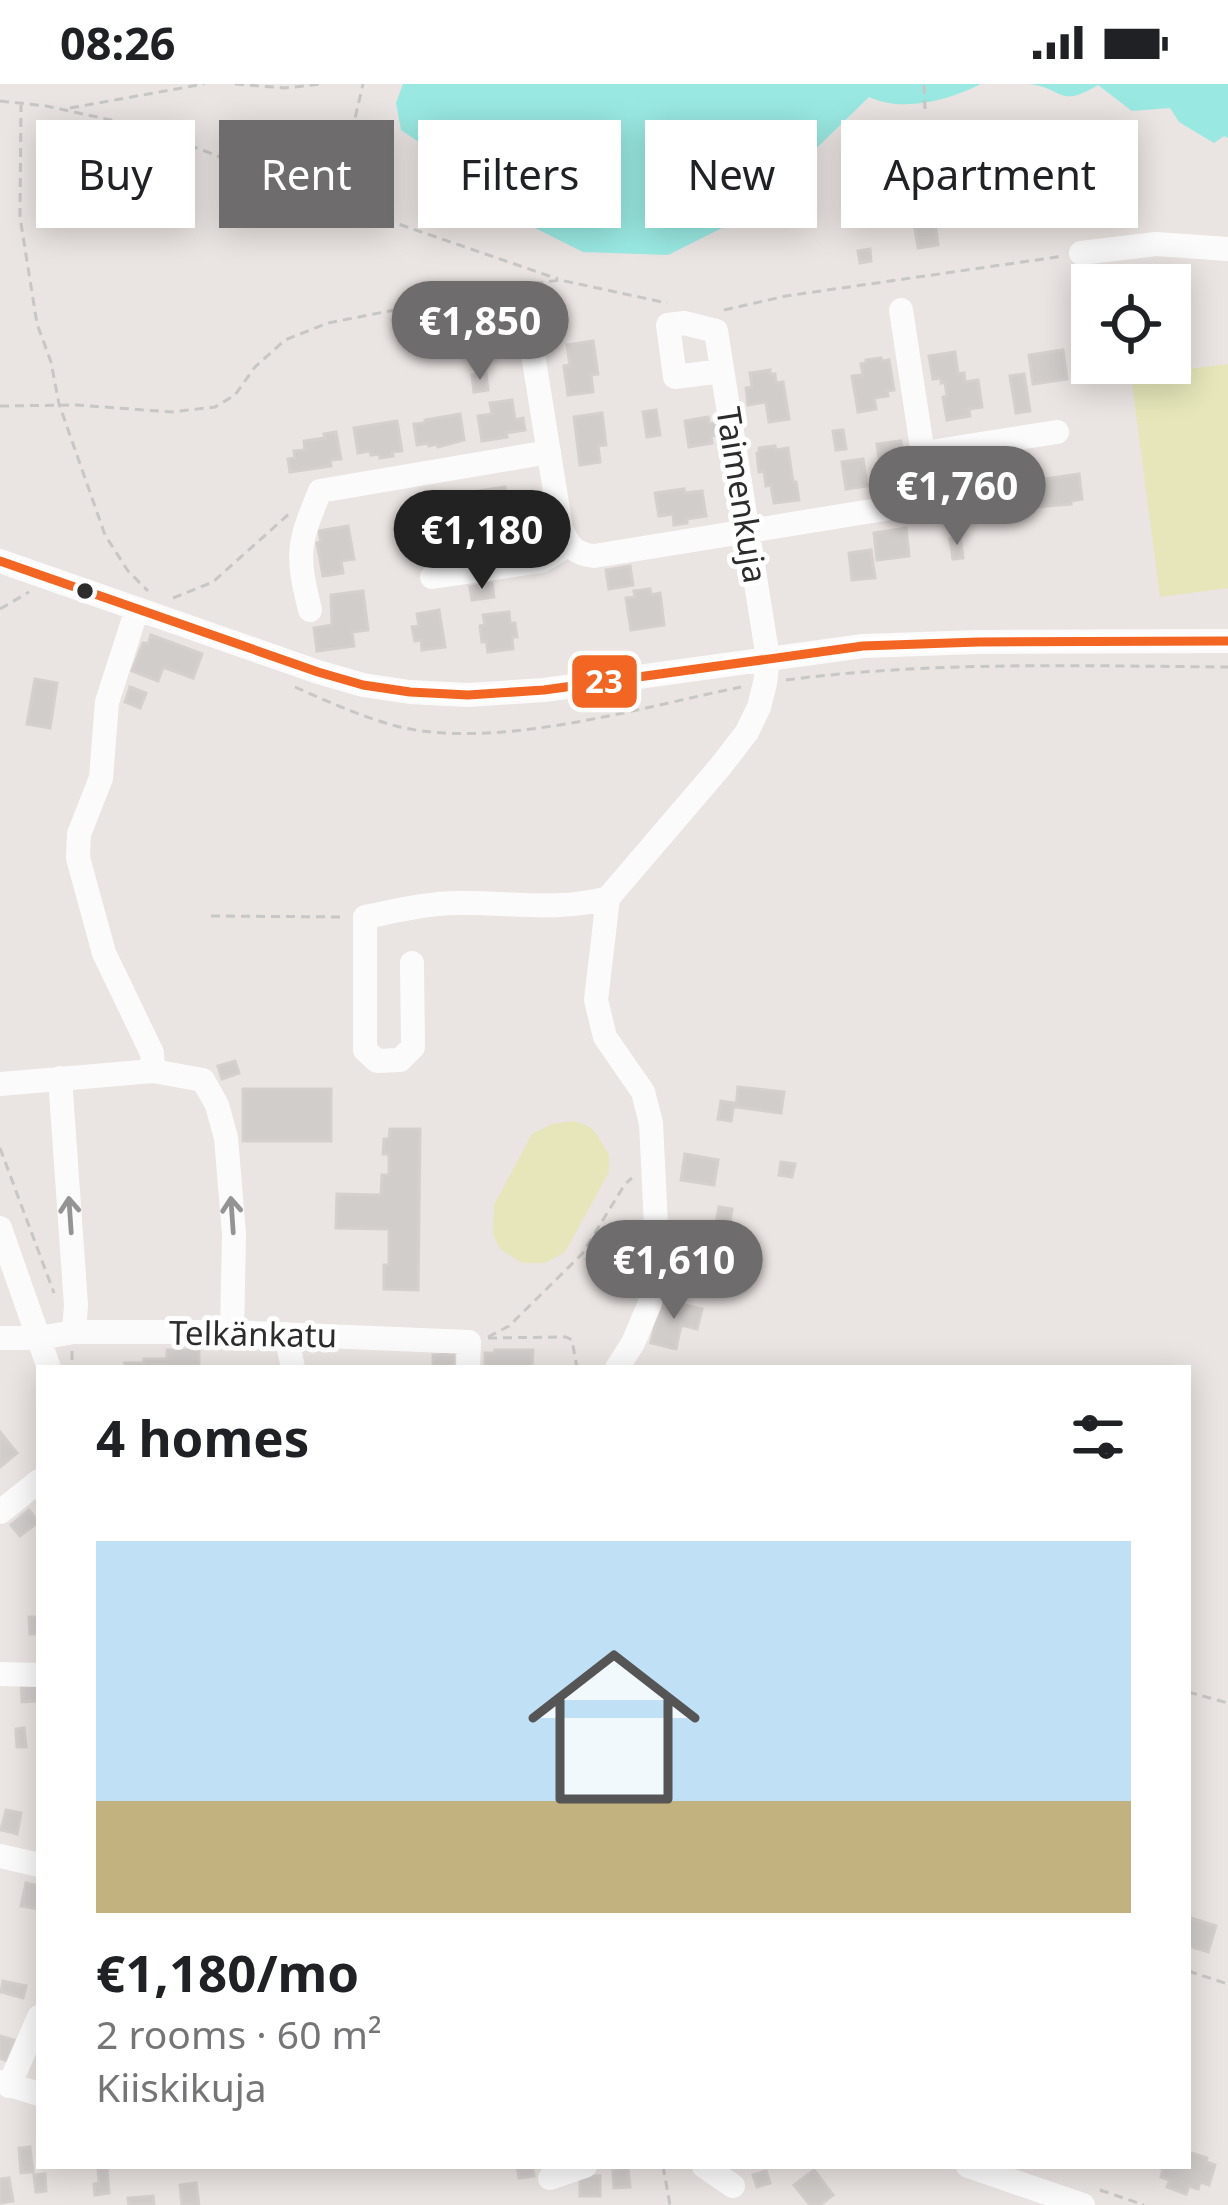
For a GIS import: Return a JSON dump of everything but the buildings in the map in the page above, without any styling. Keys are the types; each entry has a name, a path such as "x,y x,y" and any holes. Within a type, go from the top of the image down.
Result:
{"street":[{"path":"1081,253 1156,244 1228,249"},
{"path":"527,317 561,528 568,545 580,555 594,556 909,505 922,499 928,487 901,310"},
{"path":"715,321 668,326 675,377 722,371"},
{"name":"Taimenkuja","path":"715,321 767,670"},
{"path":"924,453 1057,432"},
{"path":"310,610 300,569 300,544 320,490 549,452"},
{"path":"432,577 541,561 568,545"},
{"path":"0,561 318,672 410,692 468,695 767,670 862,646 1228,641"},
{"path":"136,609 106,702 101,778 79,834 78,858 104,953 152,1053 153,1071"},
{"path":"619,1365 650,1303 658,1265 651,1123 643,1092 605,1037 596,1000 608,898 747,732 767,670"},
{"path":"412,963 413,1048 400,1060 377,1061 365,1050 365,917 442,903 550,908 608,898"},
{"path":"0,1084 153,1071 203,1080 217,1105 226,1138 234,1234 232,1332"},
{"path":"60,1078 74,1332"},
{"path":"0,1228 48,1365"},
{"name":"Telkänkatu","path":"0,1338 74,1332 232,1332 469,1342 468,1365"},
{"path":"286,1334 292,1365"},
{"path":"0,1512 36,1482"},
{"path":"0,1674 36,1675"},
{"path":"0,1856 36,1864"},
{"path":"36,2024 5,2084 36,2093"},
{"path":"550,2179 577,2169"},
{"path":"708,2169 733,2186"},
{"path":"974,2169 1026,2195 1083,2205"}],"path":[{"path":"62,110 204,84"},
{"path":"235,84 285,88 321,84"},
{"path":"355,120 363,84"},
{"path":"924,86 925,109"},
{"path":"0,101 139,126 219,156"},
{"path":"21,103 20,218 37,323 52,362 59,404 105,535 128,571 161,599 177,598 213,582 290,513"},
{"path":"394,222 560,280 674,305"},
{"path":"715,321 786,296 1081,253"},
{"path":"0,406 59,404 172,412 215,407 235,395 255,367 285,340 328,323 560,280"},
{"path":"0,609 33,590"},
{"path":"767,670 1228,667"},
{"path":"211,916 365,917"},
{"path":"0,1148 56,1296"},
{"path":"576,1365 572,1340 566,1337 486,1338 509,1326 582,1254 625,1184 652,1160"},
{"path":"1191,1693 1228,1703"},
{"path":"1191,1972 1228,1984"},
{"path":"664,2169 670,2205"}],"green space":[{"path":"1228,364 1228,588 1160,597 1132,384 1191,384 1191,369"},
{"path":"574,1121 598,1136 609,1155 609,1172 565,1252 545,1263 522,1263 500,1249 493,1234 494,1205 532,1134 552,1124"}],"water":[{"path":"403,84 981,84 926,102 896,104 869,97 817,148 817,120 645,120 645,228 722,228 668,255 583,252 535,228 621,228 621,120 418,120 418,141 401,130 396,103"},
{"path":"1027,84 1228,84 1228,138 1214,143 1179,122 1170,108 1132,111 1098,85 1067,96"}],"transit line":[{"name":"23","path":"0,561 318,672 410,692 468,695 544,690 863,646 1228,641"}]}
